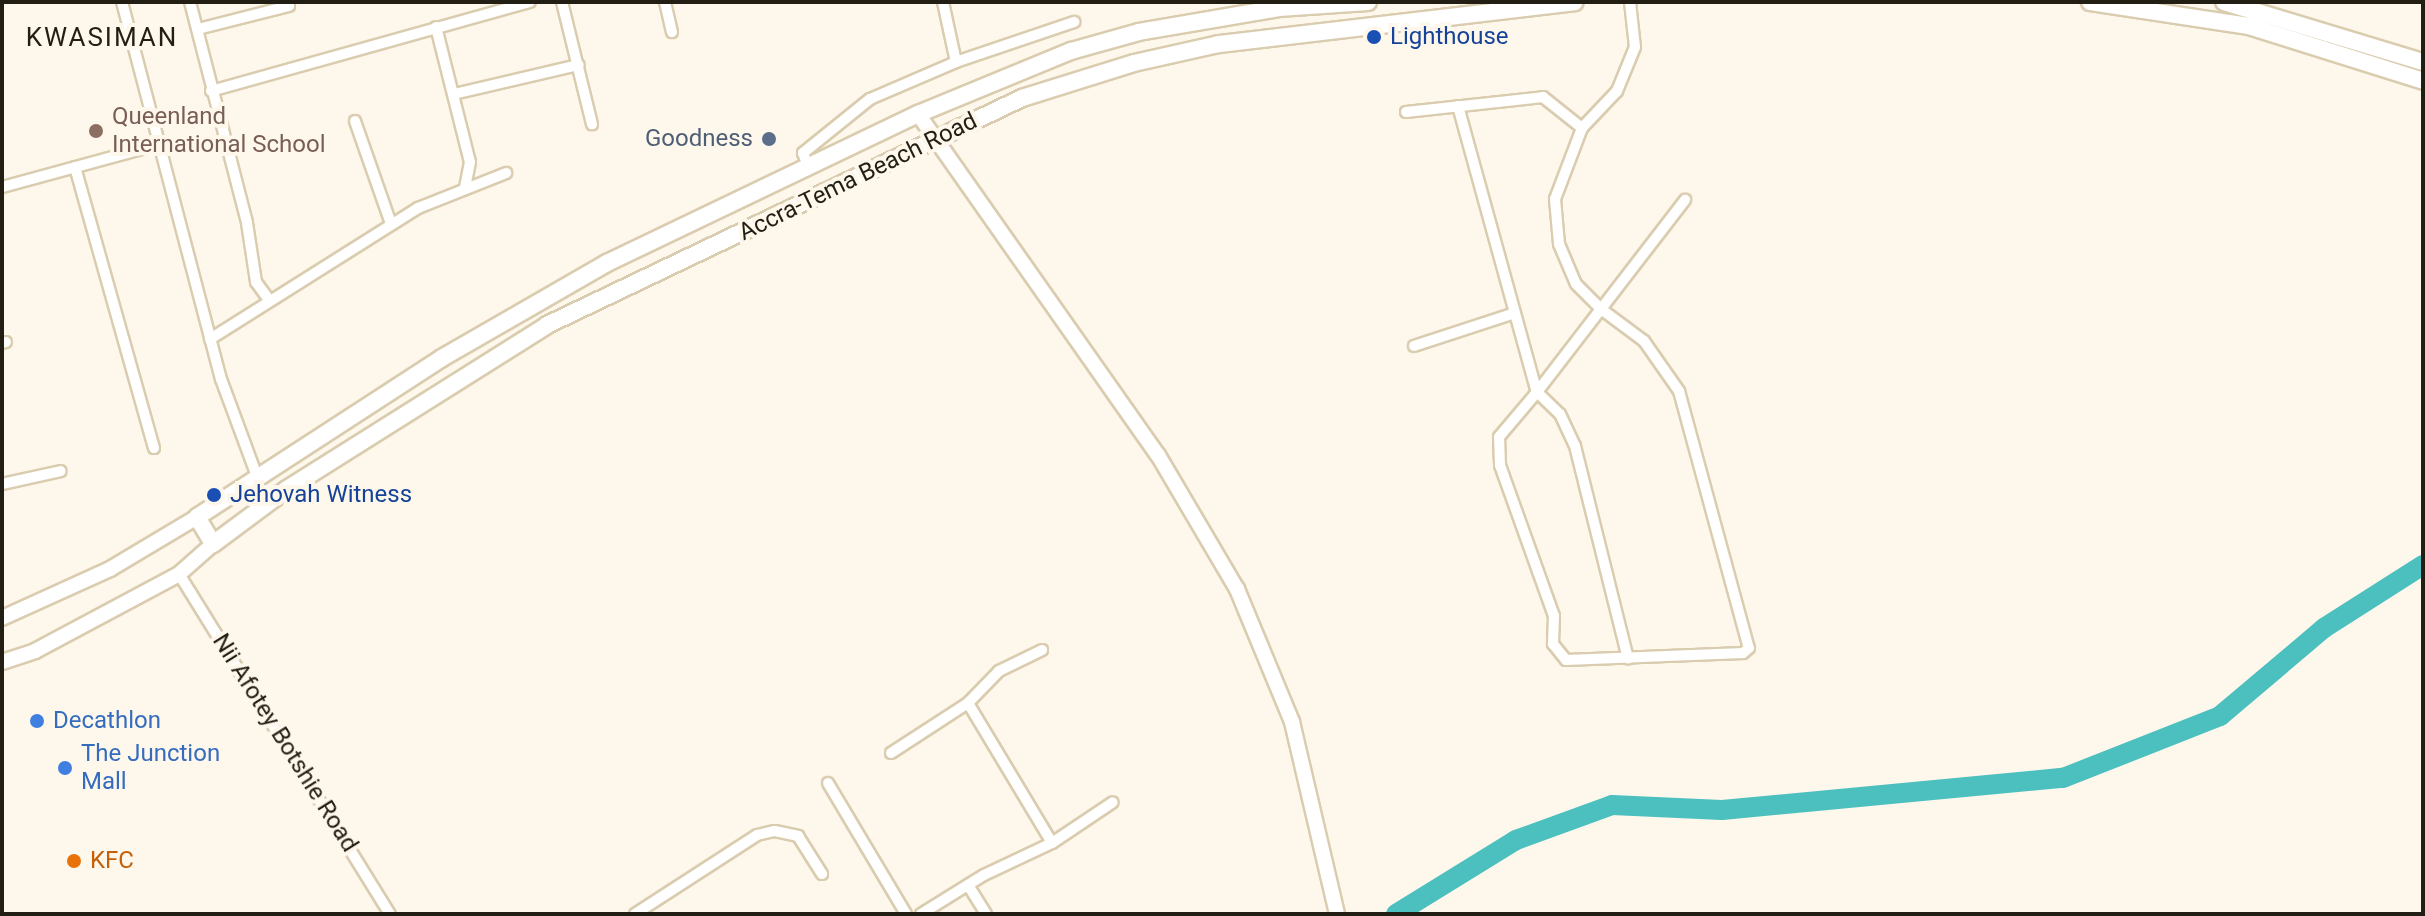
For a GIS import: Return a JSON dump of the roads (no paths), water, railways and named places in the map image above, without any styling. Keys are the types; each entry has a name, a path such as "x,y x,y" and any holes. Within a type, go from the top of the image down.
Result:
{"main road":[{"name":"Accra-Tema Beach Road","path":"197,517 442,358 607,263 918,114 1085,47 1139,32 1279,5 1368,2"},
{"name":"Accra-Tema Beach Road","path":"213,544 287,489 547,325 934,138 1075,79 1281,34 1575,2"},
{"path":"2090,2 2249,26 2423,81"},
{"path":"2224,2 2423,62"},
{"path":"1279,5 1281,34"},
{"path":"197,517 213,544"}],"street":[{"path":"122,2 210,339 244,452 258,479"},
{"path":"190,2 247,223 256,282 269,300"},
{"path":"211,91 530,2"},
{"path":"562,2 592,124"},
{"path":"665,2 672,32"},
{"path":"943,2 956,62"},
{"path":"1630,2 1635,47 1628,69 1617,91 1582,128 1555,199 1555,223 1566,267 1601,309 1644,341 1679,391 1750,644 1743,653 1566,660 1553,644 1554,616 1500,465 1499,437 1537,392 1601,309 1685,200"},
{"path":"198,29 289,6"},
{"path":"808,166 803,153 870,99 956,62 1074,22"},
{"path":"436,27 470,162 465,187"},
{"path":"454,94 579,65"},
{"path":"1406,112 1543,97 1582,128"},
{"path":"1458,106 1537,392 1568,427 1628,658"},
{"path":"918,114 1158,455 1237,589 1292,722 1337,914"},
{"path":"355,121 391,224"},
{"path":"2,187 160,144"},
{"path":"75,167 129,375 154,448"},
{"path":"210,339 269,300 281,299 391,224 465,187 506,173"},
{"path":"1414,346 1515,313"},
{"path":"2,484 61,471"},
{"path":"2,618 110,569 197,517"},
{"path":"2,662 35,651 179,574 213,544"},
{"name":"Nii Afotey Botshie Road","path":"179,574 390,914"},
{"path":"891,753 968,703 999,671 1042,650"},
{"path":"968,703 1052,843"},
{"path":"828,783 906,914"},
{"path":"921,914 968,885 1052,843 1113,802"},
{"path":"635,914 757,835 775,831 798,836 822,874"},
{"path":"968,885 986,914"}],"waterway":[{"path":"1396,914 1516,840 1612,805 1722,810 2063,778 2220,716 2324,628 2423,565"}],"place":[{"name":"Lighthouse","path":"1374,37"},
{"name":"Queenland International School","path":"96,131"},
{"name":"Goodness","path":"769,139"},
{"name":"Jehovah Witness","path":"214,495"},
{"name":"Decathlon","path":"37,721"},
{"name":"The Junction Mall","path":"65,768"},
{"name":"KFC","path":"74,861"}],"district":[{"name":"KWASIMAN","path":"102,38"}]}
